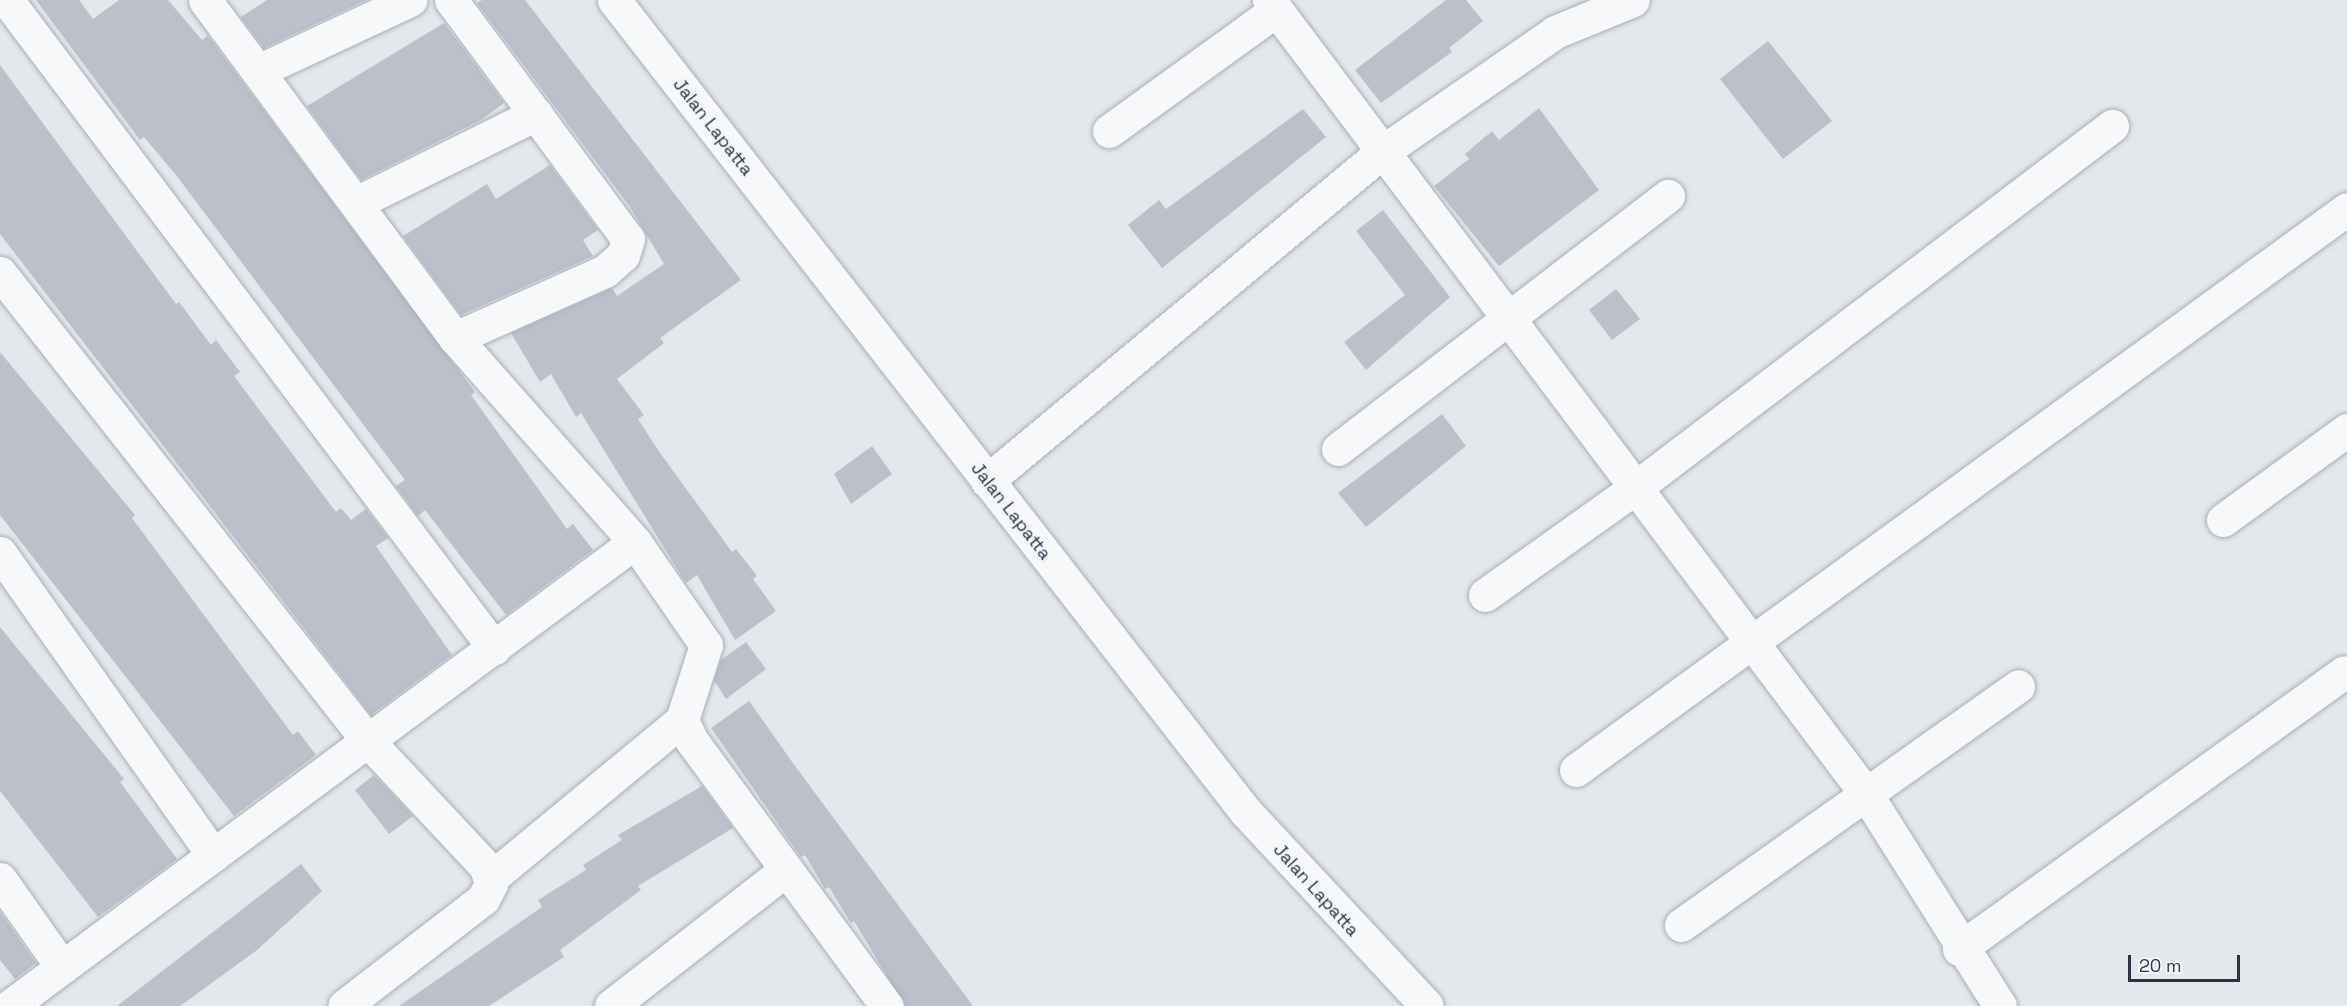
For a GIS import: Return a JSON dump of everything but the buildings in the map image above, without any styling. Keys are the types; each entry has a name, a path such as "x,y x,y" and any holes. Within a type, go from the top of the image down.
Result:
{"street":[{"path":"7,0 494,648"},
{"path":"205,0 260,70 455,338 635,542 706,645 682,720 490,878 483,899 344,1006"},
{"path":"260,70 410,0"},
{"path":"451,0 625,232 627,246 605,272 455,338"},
{"name":"Jalan Lapatta","path":"614,0 1246,812 1428,1006"},
{"path":"987,481 1382,152 1555,32 1633,0"},
{"path":"1109,131 1272,5 1866,794 1959,949 2000,1006"},
{"path":"356,203 536,114"},
{"path":"1485,595 1635,488 2112,126"},
{"path":"1338,449 1668,196"},
{"path":"1576,770 2347,209"},
{"path":"0,273 368,741 490,878"},
{"path":"2223,520 2347,430"},
{"path":"10,1006 635,542"},
{"path":"0,553 213,855"},
{"path":"1959,949 2344,672"},
{"path":"1681,925 2018,686"},
{"path":"682,720 786,870 887,1006"},
{"path":"611,1006 786,870"},
{"path":"0,879 62,967"}]}
